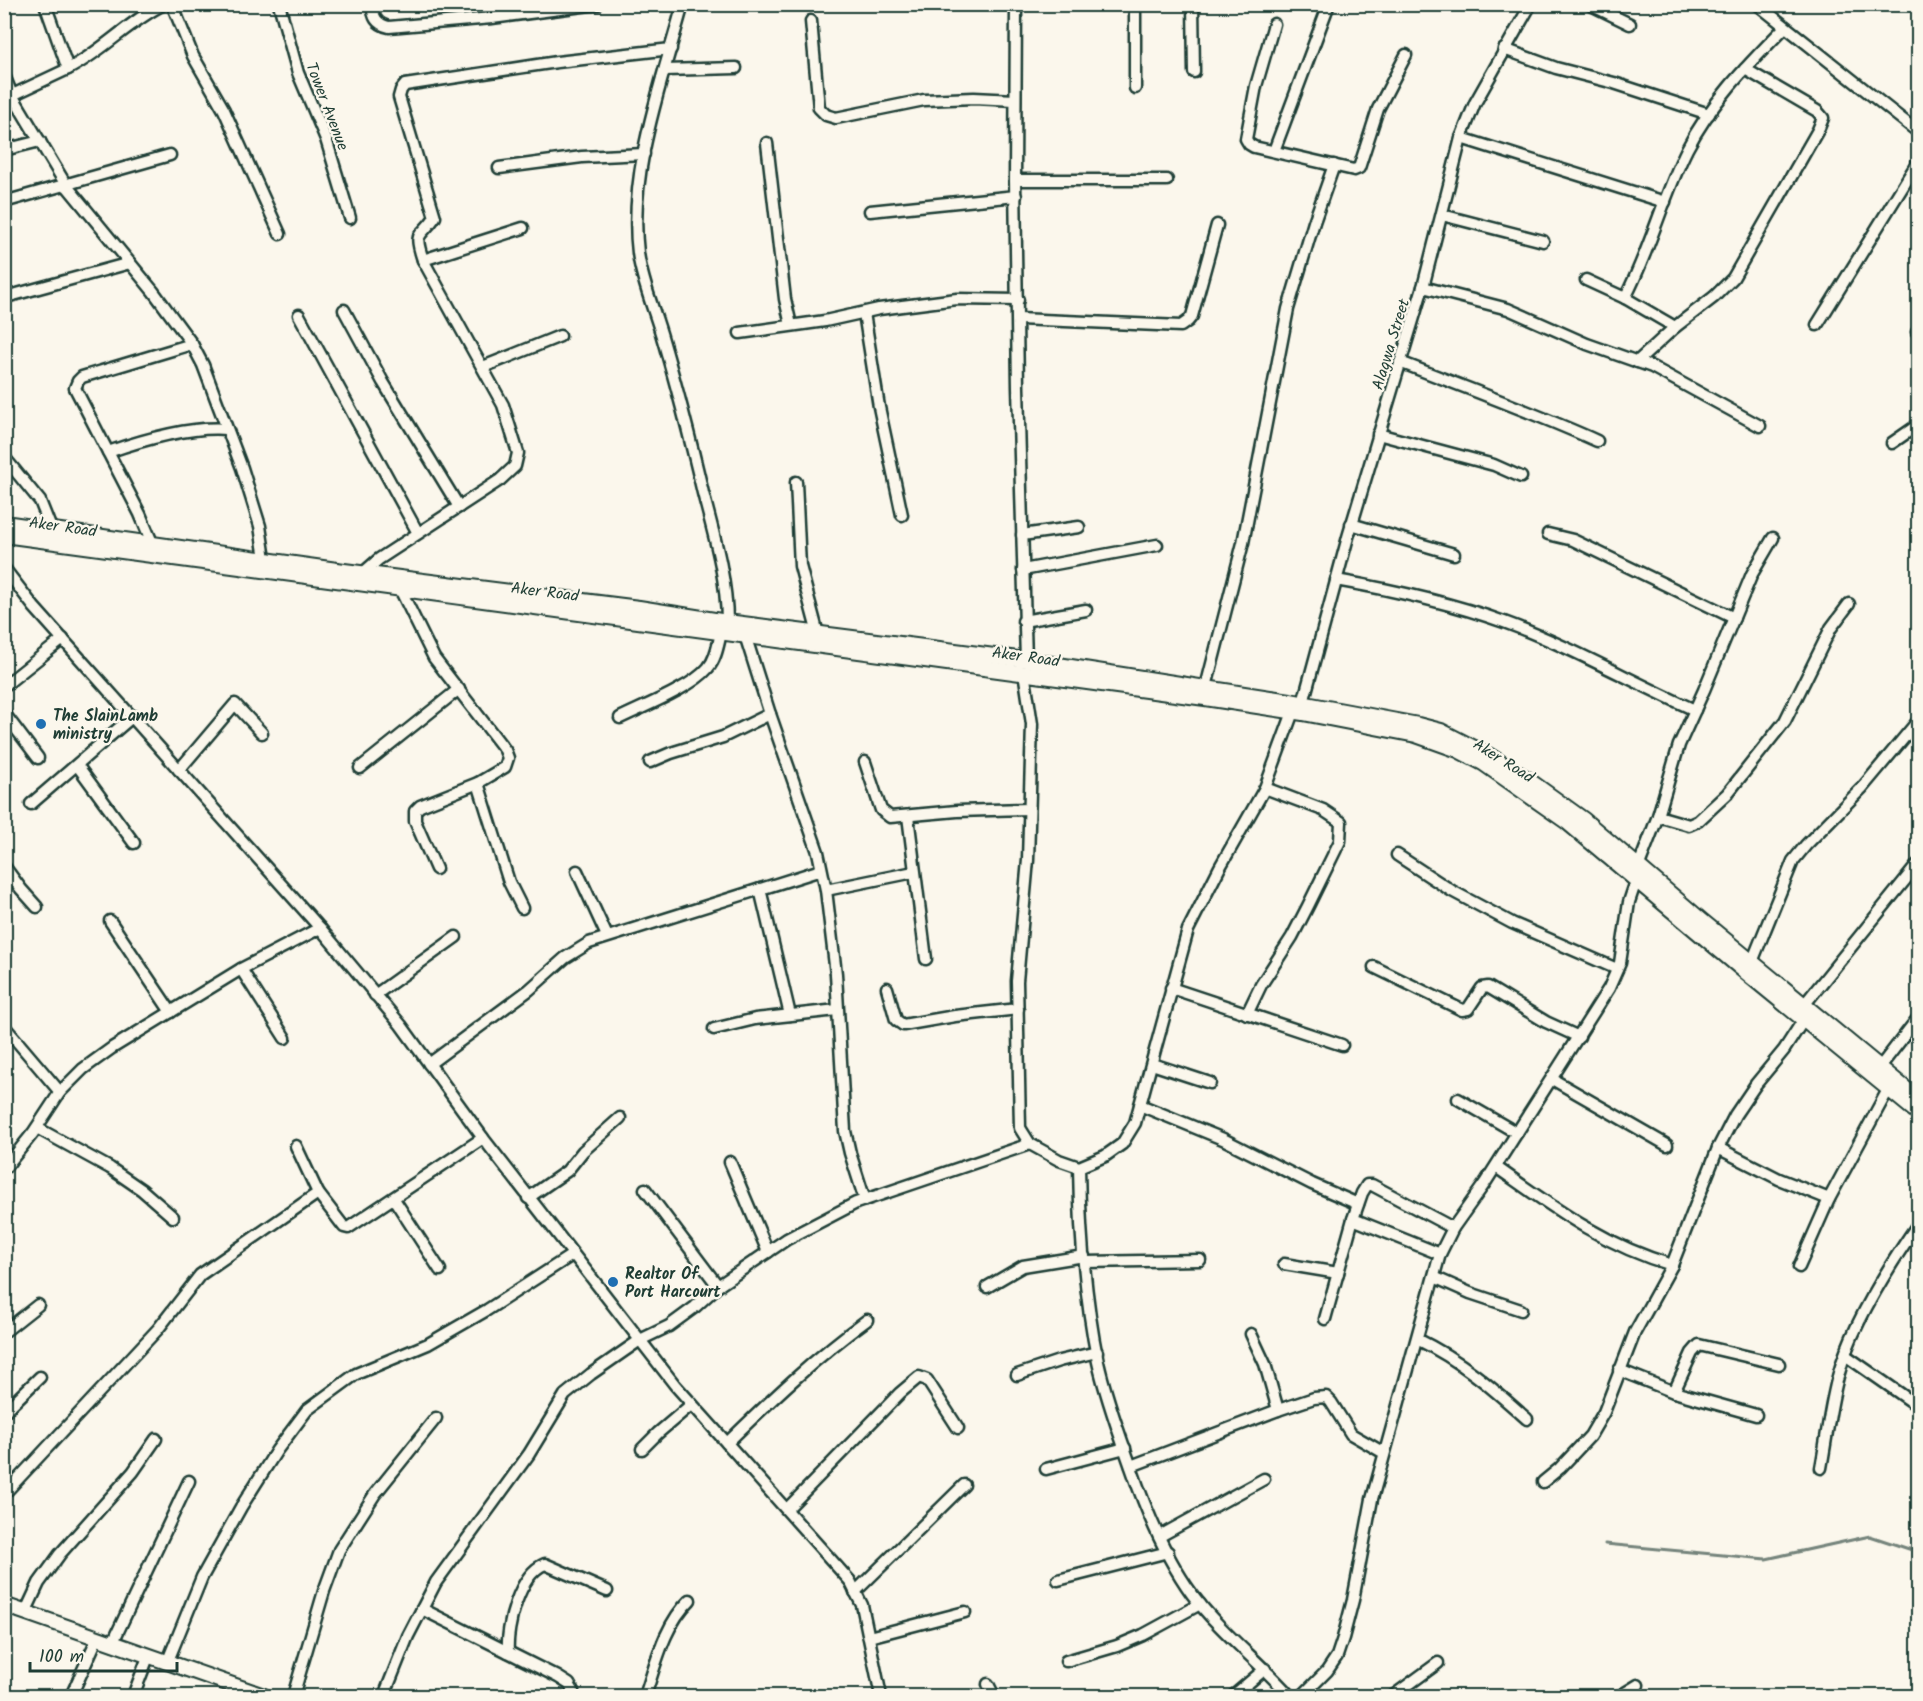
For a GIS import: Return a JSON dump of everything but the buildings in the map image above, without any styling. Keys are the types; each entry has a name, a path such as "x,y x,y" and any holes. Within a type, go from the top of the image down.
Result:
{"street":[{"path":"45,4 68,69"},
{"path":"172,4 193,56 224,110 280,234"},
{"name":"Tower Avenue","path":"279,4 298,73 326,139 350,218"},
{"path":"372,4 376,22 389,27 492,18 598,4"},
{"path":"620,718 686,684 707,670 714,659 724,628 727,603 715,538 663,338 645,288 638,252 637,207 644,154 683,4"},
{"path":"1016,4 1018,388 1023,621 1025,666 1032,724 1028,860 1017,981 1020,1128 1030,1144 1059,1160 1079,1167 1086,1288 1096,1352 1113,1414 1143,1501 1167,1552 1191,1593 1211,1617 1290,1696"},
{"path":"1135,4 1135,88"},
{"path":"1193,4 1194,72"},
{"path":"1274,151 1329,4"},
{"name":"Alagwa Street","path":"1079,1167 1105,1156 1122,1144 1135,1123 1188,930 1220,867 1266,788 1298,708 1423,287 1461,138 1475,104 1531,4"},
{"path":"1589,4 1630,24"},
{"path":"1757,4 1918,132"},
{"path":"8,97 88,59 160,5"},
{"path":"811,21 819,108 826,115 836,118 924,100 974,98 1015,100"},
{"path":"1274,24 1256,86 1246,139 1254,147 1354,170 1359,168 1378,109 1406,55"},
{"path":"1625,298 1688,148 1709,114 1745,69 1785,27"},
{"path":"363,573 379,559 500,480 515,466 518,453 503,405 423,260 418,237 435,217 399,97 400,90 405,85 557,62 671,49"},
{"path":"1504,49 1556,68 1614,83 1709,114"},
{"path":"665,70 736,68"},
{"path":"1637,362 1733,278 1823,118 1817,111 1745,69"},
{"path":"4,75 8,97 40,141 66,184 192,344 203,365 242,468 260,526 265,559"},
{"path":"1461,138 1665,202"},
{"path":"4,150 40,141"},
{"path":"767,143 785,299 792,325"},
{"path":"499,168 582,157 644,154"},
{"path":"4,202 170,155"},
{"path":"1817,325 1918,162"},
{"path":"1206,687 1243,543 1288,309 1334,165"},
{"path":"1016,180 1167,180"},
{"path":"870,211 1016,196"},
{"path":"1442,215 1543,241"},
{"path":"1018,319 1181,326 1192,316 1217,225"},
{"path":"423,260 523,228"},
{"path":"6,297 130,263"},
{"path":"1586,280 1625,298 1675,327"},
{"path":"1423,287 1508,309 1587,344 1652,367 1760,426"},
{"path":"740,333 957,299 1018,300"},
{"path":"344,310 383,382 459,507"},
{"path":"864,313 879,407 902,515"},
{"path":"299,315 418,533"},
{"path":"483,367 560,336"},
{"path":"153,545 75,387 78,381 90,375 192,344"},
{"path":"1400,362 1499,402 1549,419 1597,441"},
{"path":"1892,443 1918,425"},
{"path":"108,452 137,442 182,433 212,428 226,429"},
{"path":"1378,434 1494,465 1521,477"},
{"path":"4,457 40,501 52,531"},
{"path":"796,482 800,566 805,592 818,634"},
{"name":"Aker Road","path":"4,523 153,545 210,557 400,589 662,618"},
{"path":"1351,524 1454,554"},
{"path":"1022,535 1079,527"},
{"path":"1548,534 1574,540 1734,618"},
{"name":"Aker Road","path":"4,535 210,557 265,559 724,628 818,634 1298,708"},
{"path":"1302,1696 1327,1671 1337,1656 1343,1638 1384,1453 1440,1254 1453,1228 1496,1167 1579,1037 1617,969 1624,944 1629,902 1679,745 1752,574 1773,538"},
{"path":"1023,570 1157,545"},
{"path":"4,568 34,606 320,928 375,994 572,1255 640,1340 692,1404 850,1581 862,1605 881,1696"},
{"path":"1336,580 1393,590 1505,622 1695,710"},
{"path":"400,589 434,658 505,750 508,758 506,767 478,783 420,806 415,811 416,821 436,869"},
{"path":"1658,816 1689,825 1698,821 1726,794 1785,721 1831,628 1849,604"},
{"path":"1023,621 1086,610"},
{"name":"Aker Road","path":"724,628 745,635 1206,687 1416,735 1458,750 1483,763 1638,872 1752,962 1804,1012"},
{"path":"745,635 818,852 826,890 834,953 846,1131 850,1153 865,1200"},
{"path":"4,686 63,639"},
{"path":"360,768 459,689"},
{"path":"179,770 235,704 262,733"},
{"path":"4,713 38,758"},
{"path":"650,762 723,737 770,714"},
{"path":"31,804 133,716"},
{"path":"1752,962 1793,861 1863,788 1918,721"},
{"path":"866,762 884,814 892,817 957,811 1029,809"},
{"path":"77,765 134,843"},
{"path":"478,783 509,882 522,908"},
{"path":"1247,1014 1266,976 1292,937 1340,841 1341,822 1323,810 1266,788"},
{"path":"908,816 926,959"},
{"path":"1397,855 1452,891 1502,918 1617,969"},
{"path":"1543,1482 1560,1468 1590,1436 1604,1412 1635,1332 1672,1264 1718,1148 1735,1115 1756,1084 1784,1050 1804,1012 1918,864"},
{"path":"4,866 37,907"},
{"path":"429,1064 529,990 565,958 589,943 821,870"},
{"path":"577,871 607,936"},
{"path":"826,890 914,872"},
{"name":"Aker Road","path":"1638,872 1704,938 1804,1012 1918,1113"},
{"path":"760,889 790,1015"},
{"path":"110,921 171,1012"},
{"path":"4,1169 37,1128 60,1092 83,1070 112,1048 241,969 320,928"},
{"path":"375,994 456,937"},
{"path":"1374,967 1462,1010 1468,1009 1482,988 1488,987 1546,1022 1579,1037"},
{"path":"241,969 285,1038"},
{"path":"886,988 896,1020 903,1025 1018,1009"},
{"path":"1171,988 1342,1046"},
{"path":"714,1029 755,1019 837,1010"},
{"path":"1880,1067 1918,1018"},
{"path":"4,1026 60,1092"},
{"name":"Aker Road","path":"1846,1047 1880,1067 1918,1099"},
{"path":"1152,1064 1210,1083"},
{"path":"1552,1079 1667,1145"},
{"path":"1799,1268 1829,1199 1888,1088"},
{"path":"1458,1099 1517,1133"},
{"path":"1140,1105 1222,1139 1358,1204"},
{"path":"528,1197 567,1171 583,1151 620,1118"},
{"path":"37,1128 110,1168 142,1190 173,1216"},
{"path":"296,1146 318,1193 346,1228 354,1226 483,1138"},
{"path":"384,1696 408,1636 436,1582 529,1454 565,1395 640,1340 669,1326 718,1286 787,1239 865,1200 1030,1144"},
{"path":"1718,1148 1779,1179 1829,1199"},
{"path":"730,1162 768,1252"},
{"path":"1496,1167 1571,1220 1606,1240 1647,1258 1672,1264"},
{"path":"1325,1319 1353,1219 1362,1192 1367,1185 1372,1185 1453,1228"},
{"path":"645,1190 718,1286"},
{"path":"4,1494 158,1329 200,1275 318,1193"},
{"path":"394,1198 440,1270"},
{"path":"1353,1219 1440,1254"},
{"path":"1821,1467 1839,1372 1852,1337 1880,1285 1918,1224"},
{"path":"166,1663 202,1577 241,1507 277,1450 307,1410 356,1374 428,1344 487,1310 572,1255"},
{"path":"987,1287 1023,1266 1084,1259 1200,1260"},
{"path":"1284,1264 1338,1273"},
{"path":"1434,1277 1470,1293 1521,1310"},
{"path":"4,1332 38,1305"},
{"path":"727,1443 780,1391 828,1349 867,1320"},
{"path":"1251,1334 1265,1364 1278,1410"},
{"path":"1417,1339 1466,1366 1527,1419"},
{"path":"1674,1392 1692,1353 1699,1346 1779,1364"},
{"path":"1017,1375 1096,1352"},
{"path":"1845,1355 1918,1406"},
{"path":"1619,1370 1674,1392 1756,1415"},
{"path":"4,1412 40,1377"},
{"path":"786,1509 900,1393 919,1377 927,1380 958,1428"},
{"path":"1131,1466 1278,1410 1314,1398 1326,1397 1351,1434 1384,1453"},
{"path":"642,1449 692,1404"},
{"path":"293,1696 324,1590 339,1550 375,1494 436,1418"},
{"path":"25,1613 39,1583 60,1554 133,1472 156,1439"},
{"path":"1046,1469 1125,1449"},
{"path":"1160,1536 1264,1479"},
{"path":"112,1644 189,1481"},
{"path":"855,1592 964,1485"},
{"path":"1058,1580 1167,1552"},
{"path":"508,1652 507,1638 513,1613 527,1579 537,1567 545,1564 607,1591"},
{"path":"645,1696 670,1626 678,1611 690,1600"},
{"path":"1066,1661 1126,1642 1200,1604"},
{"path":"4,1605 264,1696"},
{"path":"422,1609 558,1677 573,1691 571,1696"},
{"path":"868,1637 965,1612"},
{"path":"71,1696 97,1639"},
{"path":"133,1696 148,1657"},
{"path":"1393,1696 1438,1663"},
{"path":"1233,1696 1265,1669"},
{"path":"988,1684 994,1696"},
{"path":"1620,1696 1638,1685"}],"waterway":[{"path":"1605,1544 1766,1559 1870,1536 1918,1552"}],"place":[{"name":"The SlainLamb ministry","path":"41,724"},
{"name":"Realtor Of Port Harcourt","path":"613,1282"}]}
